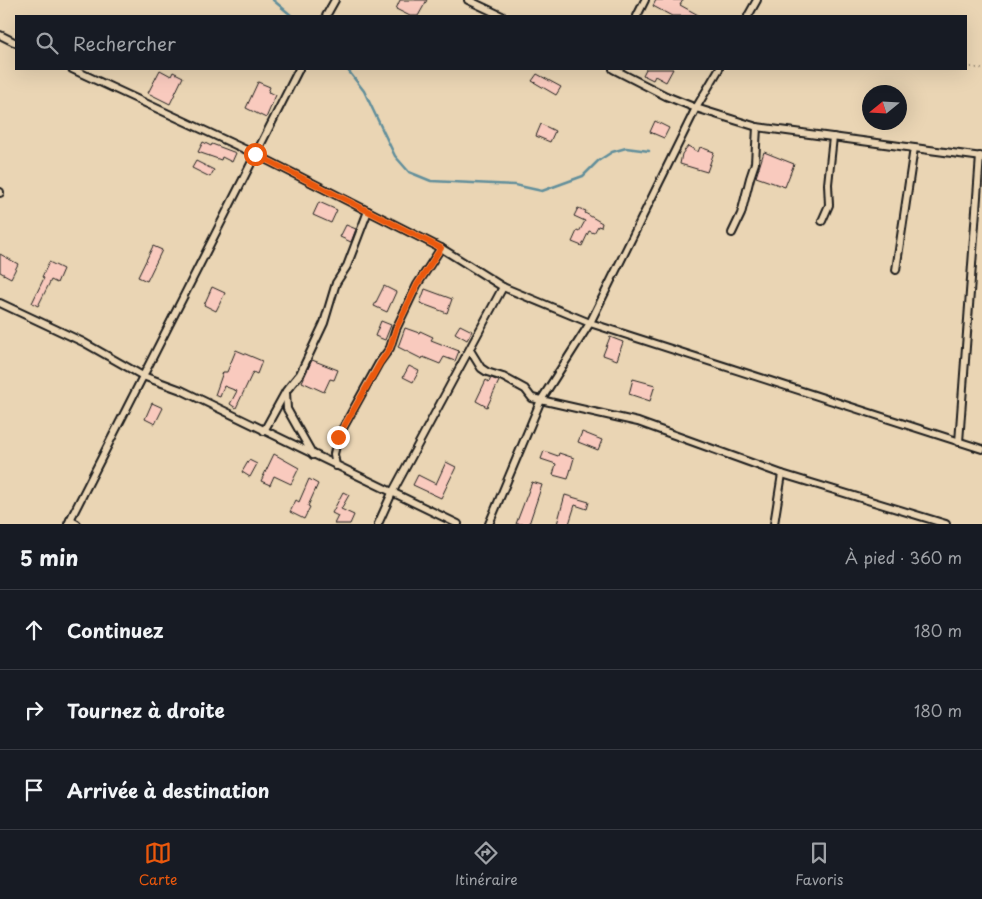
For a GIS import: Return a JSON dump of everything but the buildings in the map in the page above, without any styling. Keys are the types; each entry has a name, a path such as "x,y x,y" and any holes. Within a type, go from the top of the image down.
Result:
{"street":[{"path":"327,15 335,0"},
{"path":"468,0 500,15"},
{"path":"638,15 645,0"},
{"path":"749,15 757,0"},
{"path":"0,35 15,42"},
{"path":"74,70 255,154 368,211 441,248 503,287 590,323 982,449"},
{"path":"77,524 69,522 298,70"},
{"path":"615,70 666,96 696,108 757,127 981,156 959,442"},
{"path":"489,524 541,400 590,323 696,108 718,70"},
{"path":"732,233 741,214 755,162 757,127"},
{"path":"822,221 829,205 828,184 833,137"},
{"path":"896,270 914,148"},
{"path":"264,431 286,391 300,374 324,323 336,283 347,266 368,211"},
{"path":"336,466 334,454 338,437 390,348 396,329 417,285 441,248"},
{"path":"378,524 392,493 503,287"},
{"path":"0,303 83,342 143,376 181,390 458,524"},
{"path":"470,350 482,368 487,372 503,377 525,389 532,398 638,422 782,474 946,524"},
{"path":"286,391 287,410 313,455"},
{"path":"774,524 782,474"}],"path":[{"path":"967,66 982,69"}],"waterway":[{"path":"273,0 291,15"},
{"path":"348,70 364,91 395,156 409,172 431,181 515,185 542,191 583,176 598,161 612,152 626,148 649,151"}],"route":[{"path":"255,154 441,248 417,285 396,329 390,348 338,437"}]}
